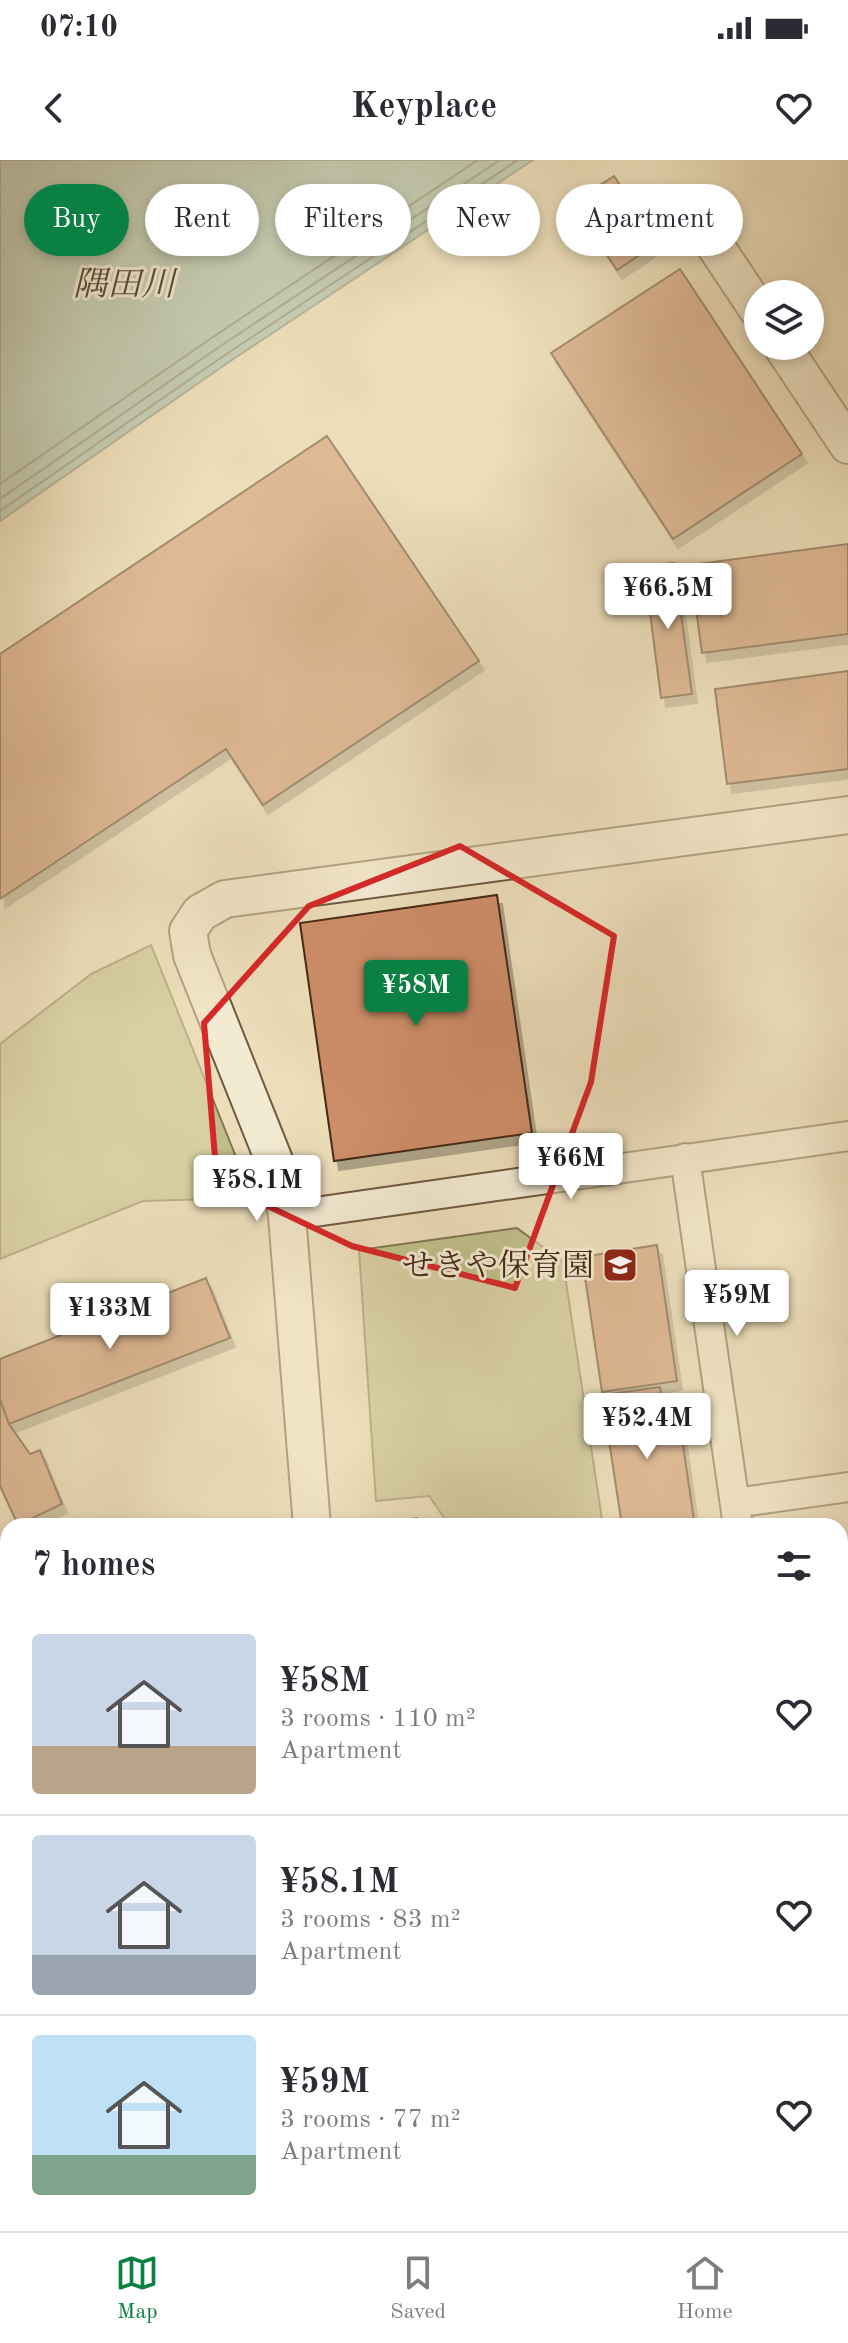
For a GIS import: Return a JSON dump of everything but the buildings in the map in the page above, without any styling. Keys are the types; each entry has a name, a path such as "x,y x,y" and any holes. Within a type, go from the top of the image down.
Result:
{"street":[{"path":"722,256 744,289"},
{"path":"791,360 848,445"},
{"path":"311,1518 287,1216 279,1173 192,955 188,931 200,913 225,899 848,815"},
{"path":"287,1216 848,1136"},
{"path":"685,1158 736,1515 848,1487"}],"highlighted area":[{"path":"460,846 614,936 591,1082 515,1288 352,1246 217,1182 204,1023 309,906"}],"green space":[{"path":"151,945 236,1157 244,1198 143,1201 0,1259 0,1044 91,974"},
{"path":"517,1228 563,1262 602,1518 444,1518 429,1496 376,1501 359,1250"}],"water":[{"name":"隅田川","path":"0,160 533,160 497,184 427,184 427,230 411,241 411,184 275,184 275,256 389,256 0,521"}],"place":[{"name":"せきや保育園","path":"620,1265"}]}
